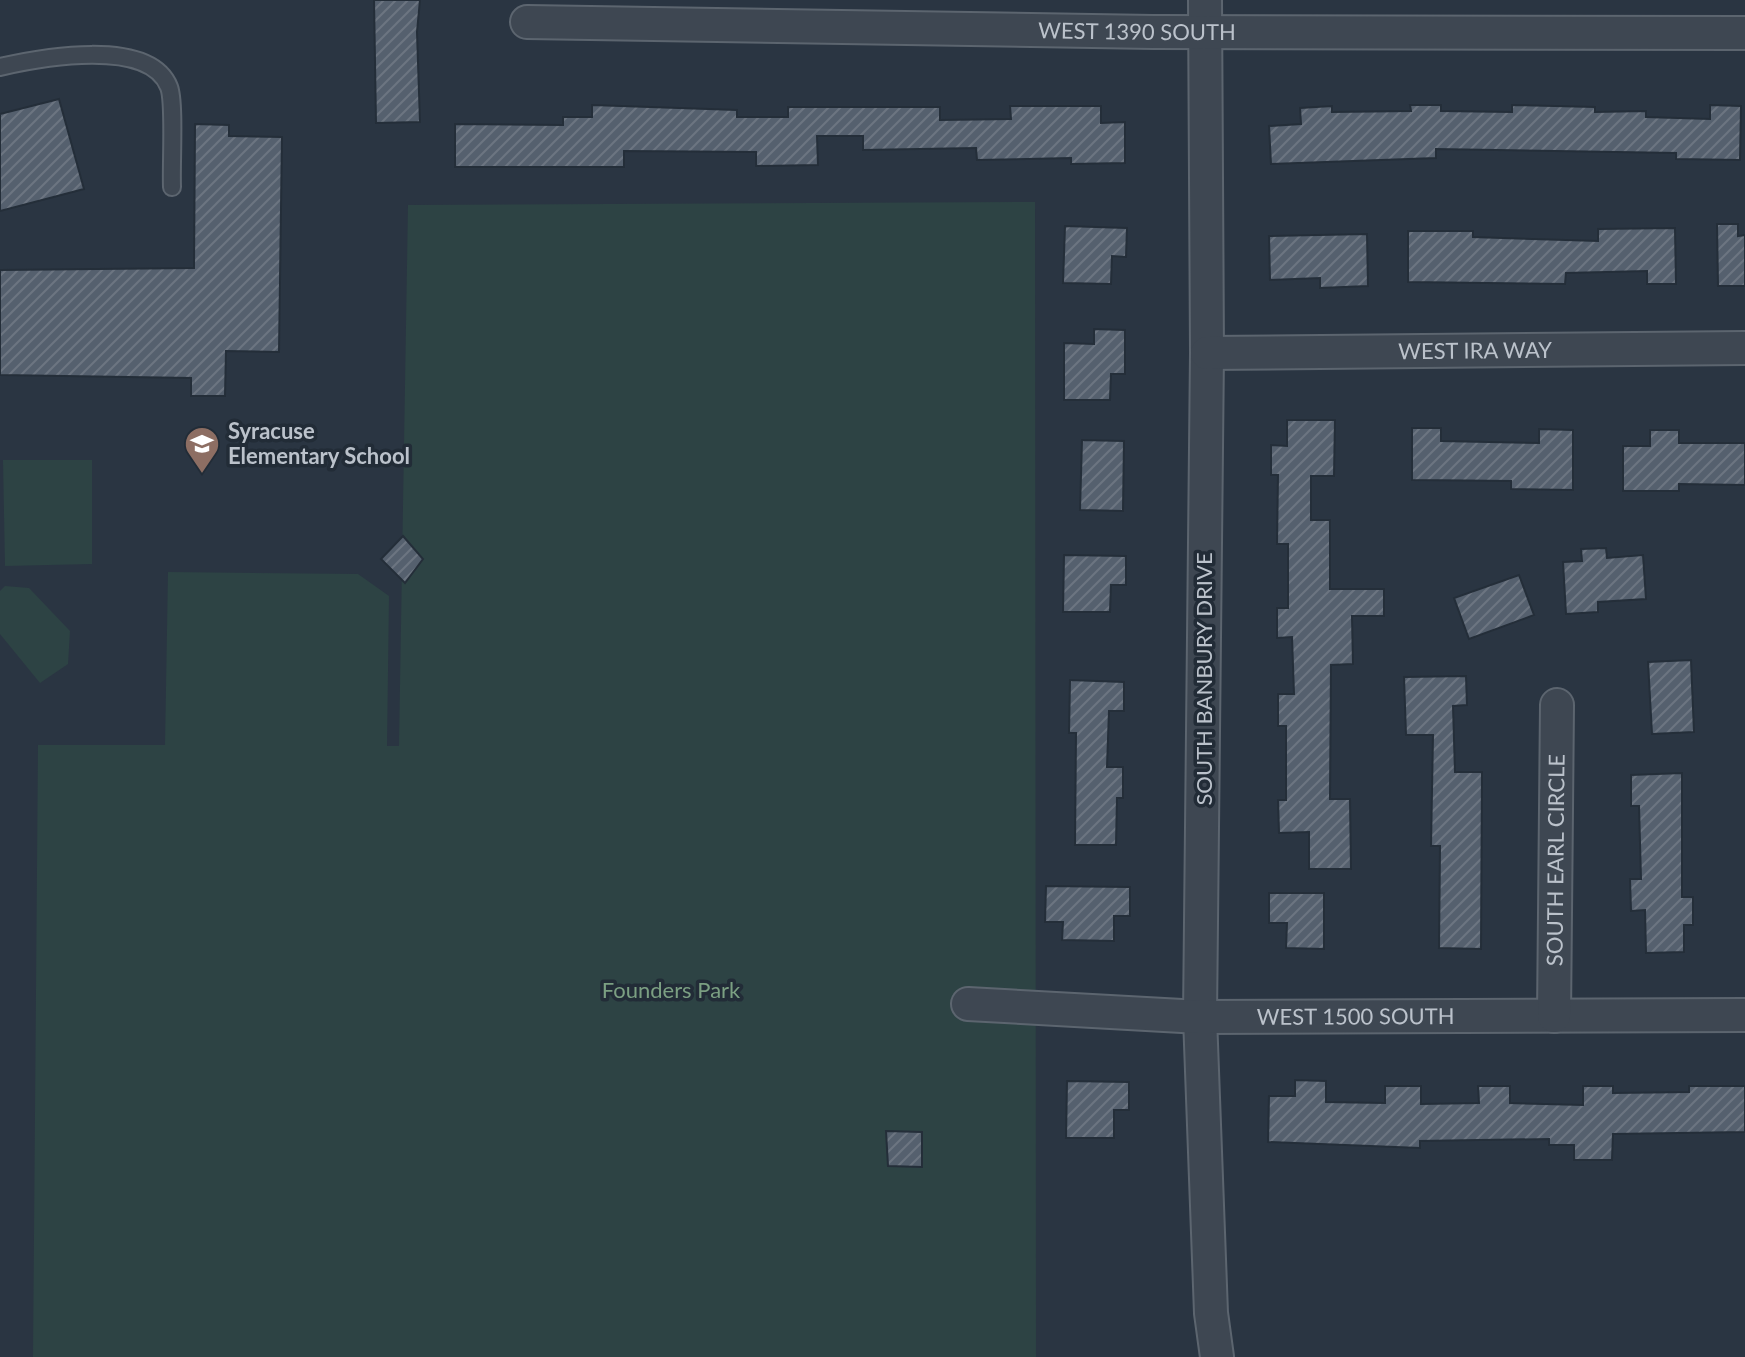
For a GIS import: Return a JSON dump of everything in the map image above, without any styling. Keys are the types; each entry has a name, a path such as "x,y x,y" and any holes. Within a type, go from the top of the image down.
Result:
{"street":[{"name":"WEST 1390 SOUTH","path":"527,22 1205,16 1745,33"},
{"name":"SOUTH BANBURY DRIVE","path":"1205,16 1207,353 1200,1017 1211,1313 1217,1357"},
{"name":"WEST IRA WAY","path":"1207,353 1745,348"},
{"name":"SOUTH EARL CIRCLE","path":"1554,1016 1557,705"},
{"name":"WEST 1500 SOUTH","path":"968,1004 1200,1017 1745,1015"}],"lane":[{"path":"0,67 58,54 137,61 156,70 170,88 172,187"}],"green space":[{"name":"Founders Park","path":"1035,202 1036,1357 33,1357 38,745 165,745 168,572 358,574 389,596 387,746 399,746 408,205"},
{"path":"3,460 92,460 92,564 5,566"},
{"path":"5,586 29,588 70,631 68,664 40,683 0,634 0,591"}],"building":[{"path":"374,0 420,0 417,32 420,122 376,123"},
{"path":"59,99 84,189 0,211 0,114"},
{"path":"592,105 737,110 737,117 788,117 788,107 940,107 940,120 1011,119 1010,106 1101,106 1101,123 1125,122 1125,163 1071,164 1071,158 977,160 976,148 863,150 863,136 817,136 818,165 756,166 756,152 624,151 624,167 455,167 455,124 563,125 563,117 592,117"},
{"path":"1410,105 1441,105 1441,111 1512,112 1512,105 1595,107 1595,112 1646,111 1646,117 1710,119 1710,105 1741,106 1740,160 1676,159 1676,153 1436,149 1436,158 1271,164 1269,126 1301,124 1300,108 1332,106 1332,112 1411,111"},
{"path":"195,124 229,125 229,136 282,137 279,352 226,351 225,396 191,396 191,378 0,375 0,270 194,268"},
{"path":"1717,224 1738,224 1738,236 1745,235 1745,286 1718,286"},
{"path":"1065,226 1127,228 1126,257 1112,256 1111,284 1063,283"},
{"path":"1675,228 1676,284 1647,284 1647,271 1566,273 1565,284 1408,282 1408,231 1473,231 1473,237 1598,241 1598,229"},
{"path":"1367,234 1368,286 1320,288 1320,278 1270,280 1269,236"},
{"path":"1094,329 1125,330 1125,374 1111,374 1110,400 1064,400 1064,343 1094,344"},
{"path":"1287,420 1335,420 1334,476 1311,476 1311,520 1330,520 1330,589 1384,589 1384,616 1352,616 1353,664 1331,665 1330,799 1350,799 1351,869 1309,869 1309,832 1279,833 1278,800 1286,800 1286,726 1278,726 1278,694 1294,694 1292,637 1277,638 1277,608 1288,608 1288,544 1277,544 1278,475 1271,475 1271,445 1287,446"},
{"path":"1412,428 1441,428 1441,441 1539,443 1539,429 1573,430 1573,490 1511,489 1511,481 1412,480"},
{"path":"1650,430 1679,430 1679,443 1745,443 1745,485 1679,484 1679,491 1623,491 1623,446 1650,446"},
{"path":"1082,440 1124,441 1123,511 1080,510"},
{"path":"403,536 423,559 405,583 381,559"},
{"path":"1606,548 1607,558 1643,555 1646,599 1598,602 1598,612 1566,614 1563,562 1582,561 1581,549"},
{"path":"1064,555 1126,556 1126,585 1111,585 1110,612 1063,612"},
{"path":"1519,575 1534,615 1469,639 1454,598"},
{"path":"1691,660 1694,732 1652,734 1648,662"},
{"path":"1466,676 1467,705 1453,706 1455,772 1482,772 1481,949 1439,948 1440,846 1431,846 1433,735 1406,735 1404,677"},
{"path":"1070,680 1124,682 1124,711 1109,711 1107,767 1123,767 1123,798 1117,798 1116,845 1075,845 1076,733 1069,733"},
{"path":"1682,773 1682,897 1693,897 1693,925 1684,925 1684,952 1646,953 1645,910 1631,911 1630,879 1641,879 1639,806 1631,806 1631,775"},
{"path":"1046,886 1130,887 1130,916 1114,916 1114,941 1062,940 1063,922 1045,922"},
{"path":"1269,893 1324,893 1324,949 1286,948 1287,923 1269,923"},
{"path":"1295,1080 1326,1081 1326,1102 1385,1103 1385,1086 1421,1086 1421,1104 1479,1103 1478,1086 1510,1086 1510,1103 1583,1105 1583,1086 1613,1086 1613,1093 1689,1092 1689,1086 1745,1086 1745,1132 1613,1134 1612,1160 1574,1160 1574,1145 1549,1145 1549,1139 1420,1141 1420,1148 1268,1142 1269,1096 1295,1096"},
{"path":"1067,1081 1129,1082 1129,1110 1114,1110 1114,1138 1066,1138"},
{"path":"886,1131 922,1132 922,1167 888,1166"}],"place":[{"name":"Syracuse Elementary School","path":"202,475"}]}
